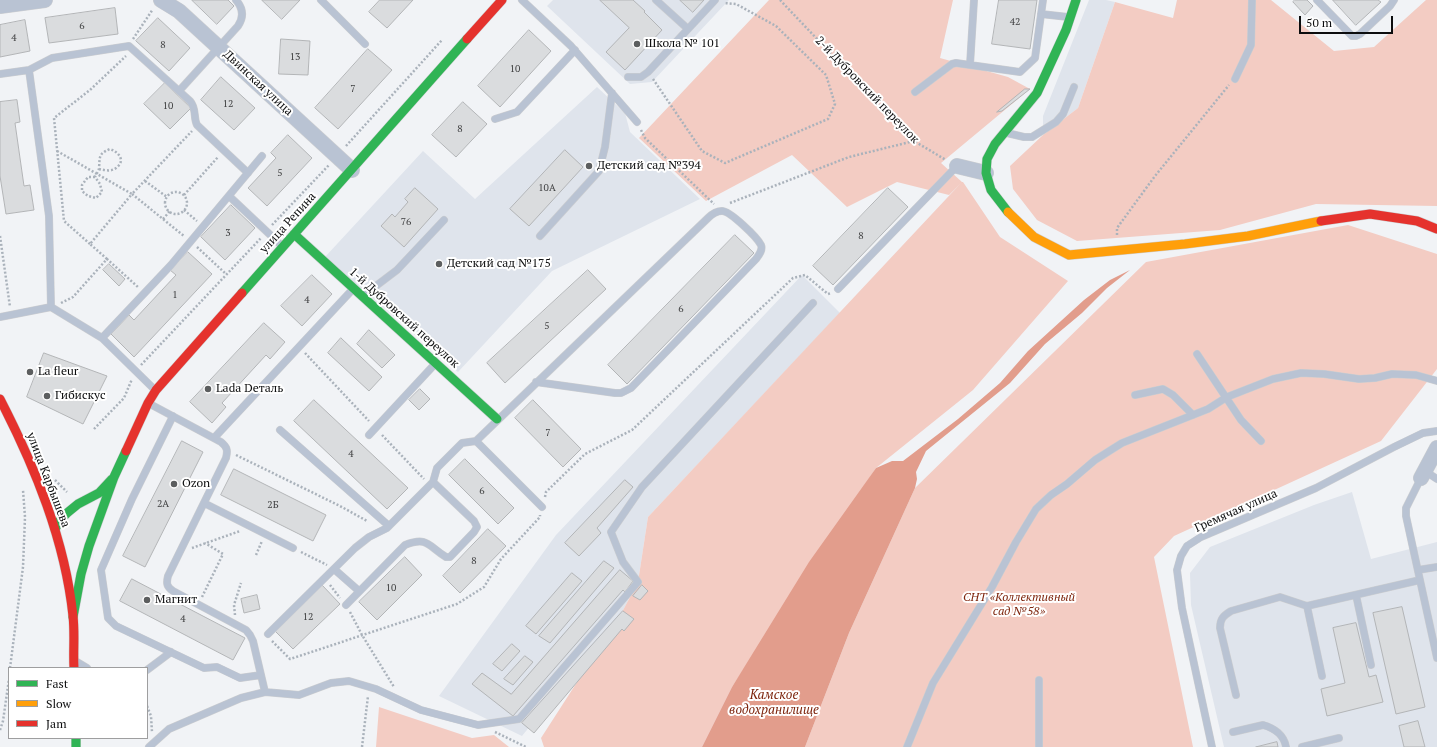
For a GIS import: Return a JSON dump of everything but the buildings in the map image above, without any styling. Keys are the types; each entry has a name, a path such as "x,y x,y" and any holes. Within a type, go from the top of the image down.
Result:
{"street":[{"path":"0,6 45,0"},
{"name":"улица Репина","path":"114,477 148,403 156,390 502,0"},
{"path":"1076,0 1066,30 1037,92 995,144 987,159 986,174 991,190 1006,210 1034,237 1069,255 1185,244 1248,236 1335,218 1370,214 1417,221 1437,229"},
{"name":"Двинская улица","path":"158,3 179,11 352,170"},
{"path":"957,166 986,174"},
{"name":"1-й Дубровский переулок","path":"294,234 497,420"},
{"name":"улица Карбышева","path":"0,399 15,428 44,497 55,528 73,617 74,664"},
{"path":"1428,476 1437,448"},
{"path":"55,528 61,519 78,504 99,493 114,477"},
{"path":"73,617 81,574 89,546 114,477"},
{"path":"44,497 60,503 78,504"},
{"path":"61,552 76,551 89,546"}],"lane":[{"path":"179,91 241,21 241,6 236,0"},
{"path":"321,0 365,44"},
{"path":"522,0 575,50 638,122"},
{"path":"656,0 688,30"},
{"path":"970,65 974,0"},
{"path":"915,92 952,64 1020,72 1035,58 1043,0"},
{"path":"1234,79 1251,45 1252,0"},
{"path":"1317,0 1352,36 1360,34 1390,6 1394,0"},
{"path":"628,78 641,77 648,72 714,1"},
{"path":"1041,14 1070,18"},
{"path":"0,74 29,70 52,58 131,48 193,105 197,125 248,173"},
{"path":"495,119 517,112 575,50"},
{"path":"29,70 49,216 51,307"},
{"path":"1005,132 1028,138 1035,136 1060,119 1074,87"},
{"path":"540,236 600,171 605,147 612,93"},
{"path":"102,338 171,265 262,156"},
{"path":"838,288 957,166"},
{"path":"229,196 283,247"},
{"path":"270,637 355,548 369,537 386,528 433,482 437,468 462,443 476,441 536,382 718,210 723,210 731,214 757,239 761,245 761,251 756,259 631,388 621,393 615,393 536,382"},
{"path":"362,296 397,270 444,220"},
{"path":"214,438 354,289"},
{"path":"150,746 169,729 241,698 265,692 299,694 331,683 349,681 376,689 421,710 478,725 519,719 638,582 623,562 611,532 642,487 813,303"},
{"path":"0,317 51,307 102,338 156,390"},
{"path":"1197,354 1241,420 1261,441"},
{"path":"369,435 436,364"},
{"path":"907,747 933,682 992,587 1016,542 1036,510 1051,495 1067,484 1095,460 1122,443 1208,409 1227,397 1273,379 1301,373 1324,374 1359,379 1392,374 1416,375 1437,381"},
{"path":"1135,395 1163,389 1173,395 1193,415"},
{"path":"148,403 214,438 226,446 228,451 226,458 166,582 168,587 246,630 250,635 265,692"},
{"path":"173,416 132,499 101,570 108,618 111,622 204,668 217,667 240,678 261,675"},
{"path":"280,430 386,528"},
{"name":"Гремячая улица","path":"1212,747 1182,608 1177,570 1180,556 1187,546 1201,537 1316,488 1422,433 1437,431"},
{"path":"476,441 542,507"},
{"path":"1428,476 1406,508 1406,516 1437,658"},
{"path":"346,605 405,545 414,541 422,541 428,543 446,557 450,556 474,532 477,527 474,521 433,482"},
{"path":"204,503 293,548"},
{"path":"1418,570 1437,567"},
{"path":"334,569 359,591"},
{"path":"1236,695 1220,628 1220,621 1230,611 1280,597 1307,606 1420,580"},
{"path":"1356,595 1371,664"},
{"path":"1307,606 1322,676"},
{"path":"148,669 171,652"},
{"path":"74,664 84,667"},
{"path":"1039,680 1039,747"},
{"path":"1233,732 1263,725 1283,737 1286,747"},
{"path":"1302,747 1340,738"}],"path":[{"name":"2-й Дубровский переулок","path":"780,0 914,141 957,166"},
{"path":"648,72 702,151 725,163 828,119 835,104 826,75 776,26 736,4 714,1"},
{"path":"145,293 64,221 54,118 90,90 131,48 158,3"},
{"path":"94,429 124,398 136,370 337,156 447,35"},
{"path":"1118,250 1117,228 1155,176 1234,79"},
{"path":"638,122 645,138 718,210 849,157 914,141"},
{"path":"90,244 132,194 197,125"},
{"path":"95,177 99,169 98,162 103,152 110,149 116,151 120,156 120,162 115,169 108,171 99,169"},
{"path":"184,195 224,150"},
{"path":"57,151 132,194 191,242 226,274"},
{"path":"88,177 95,177 100,184 102,192 96,198 88,196 82,191 82,185 88,177"},
{"path":"145,181 167,197"},
{"path":"177,192 184,195 187,200 187,205 184,210 178,214 170,211 167,209 165,202 167,197 171,193 177,192"},
{"path":"184,210 203,226"},
{"path":"163,219 170,211"},
{"path":"0,236 12,314"},
{"path":"51,307 73,297 107,259"},
{"path":"270,637 290,659 457,604 484,587 501,559 540,517 546,492 585,454 632,430 793,278 805,275 828,294 838,288"},
{"path":"299,348 318,366"},
{"path":"228,451 386,528"},
{"path":"10,667 24,567 25,517 22,483"},
{"path":"180,552 252,527"},
{"path":"256,555 265,534"},
{"path":"199,604 223,554 205,543"},
{"path":"293,548 334,569"},
{"path":"325,578 346,605 362,636 403,701"},
{"path":"236,624 234,605 241,582"},
{"path":"0,730 3,721 8,686"},
{"path":"362,747 369,687"},
{"path":"148,709 153,740 150,746"},
{"path":"478,725 526,747"}],"shaded area":[{"name":"Школа № 101","path":"553,0 729,0 652,82 630,84 547,6"},
{"path":"1089,0 1106,0 1115,2 1078,108 1043,135 1043,116"},
{"path":"597,87 625,113 630,132 700,199 552,271 458,372 325,257 423,151 475,199"},
{"path":"802,275 840,313 648,517 638,582 621,614 522,736 439,696 556,535"},
{"path":"1352,492 1371,559 1437,542 1437,747 1224,747 1191,605 1190,573 1210,547 1314,505"}],"green space":[{"path":"769,0 953,0 940,58 1008,77 1030,89 941,163 963,182 1000,237 1068,281 973,390 876,468 732,687 702,747 544,747 541,738 621,614 638,582 648,517 961,183 949,195 897,182 847,207 792,155 706,201 639,138"},
{"path":"1177,0 1271,0 1334,51 1374,47 1426,0 1437,0 1437,206 1316,204 1220,230 1077,241 1037,220 1013,189 1010,166 1043,135 1078,108 1115,2 1173,18"},
{"name":"СНТ «Коллективный сад №58»","path":"1348,225 1437,254 1437,369 1381,441 1174,536 1154,557 1193,747 805,747 849,633 915,488 1146,262"},
{"path":"379,707 472,738 494,735 509,747 376,747"}],"water":[{"name":"Камское водохранилище","path":"1130,270 1107,288 1082,313 1045,344 1010,383 926,451 916,472 917,479 915,488 849,633 805,747 702,747 732,687 809,562 876,468 892,461 903,461 958,419 1000,383 1028,351 1084,300 1110,280"}],"traffic: fast":[{"path":"1008,212 991,190 986,173 987,159 995,144 1037,93 1066,30 1076,0"},
{"path":"242,293 467,39"},
{"path":"294,234 497,419"},
{"path":"73,617 81,574 89,546 114,477 126,451"},
{"path":"55,529 67,513 78,504 99,493 112,479"},
{"path":"76,739 76,747"}],"traffic: slow":[{"path":"1008,212 1034,237 1069,255 1185,244 1248,236 1321,221"}],"traffic: jam":[{"path":"467,39 502,0"},
{"path":"1321,221 1370,214 1417,221 1437,229"},
{"path":"126,451 148,403 156,390 242,293"},
{"path":"0,399 25,451 47,504 56,532 69,588 73,616 74,667"}],"place":[{"name":"Школа № 101","path":"637,44"},
{"name":"Детский сад №394","path":"589,166"},
{"name":"Детский сад №175","path":"439,264"},
{"name":"La fleur","path":"30,372"},
{"name":"Lada Dеталь","path":"208,389"},
{"name":"Гибискус","path":"47,396"},
{"name":"Ozon","path":"174,484"},
{"name":"Магнит","path":"147,600"}]}
